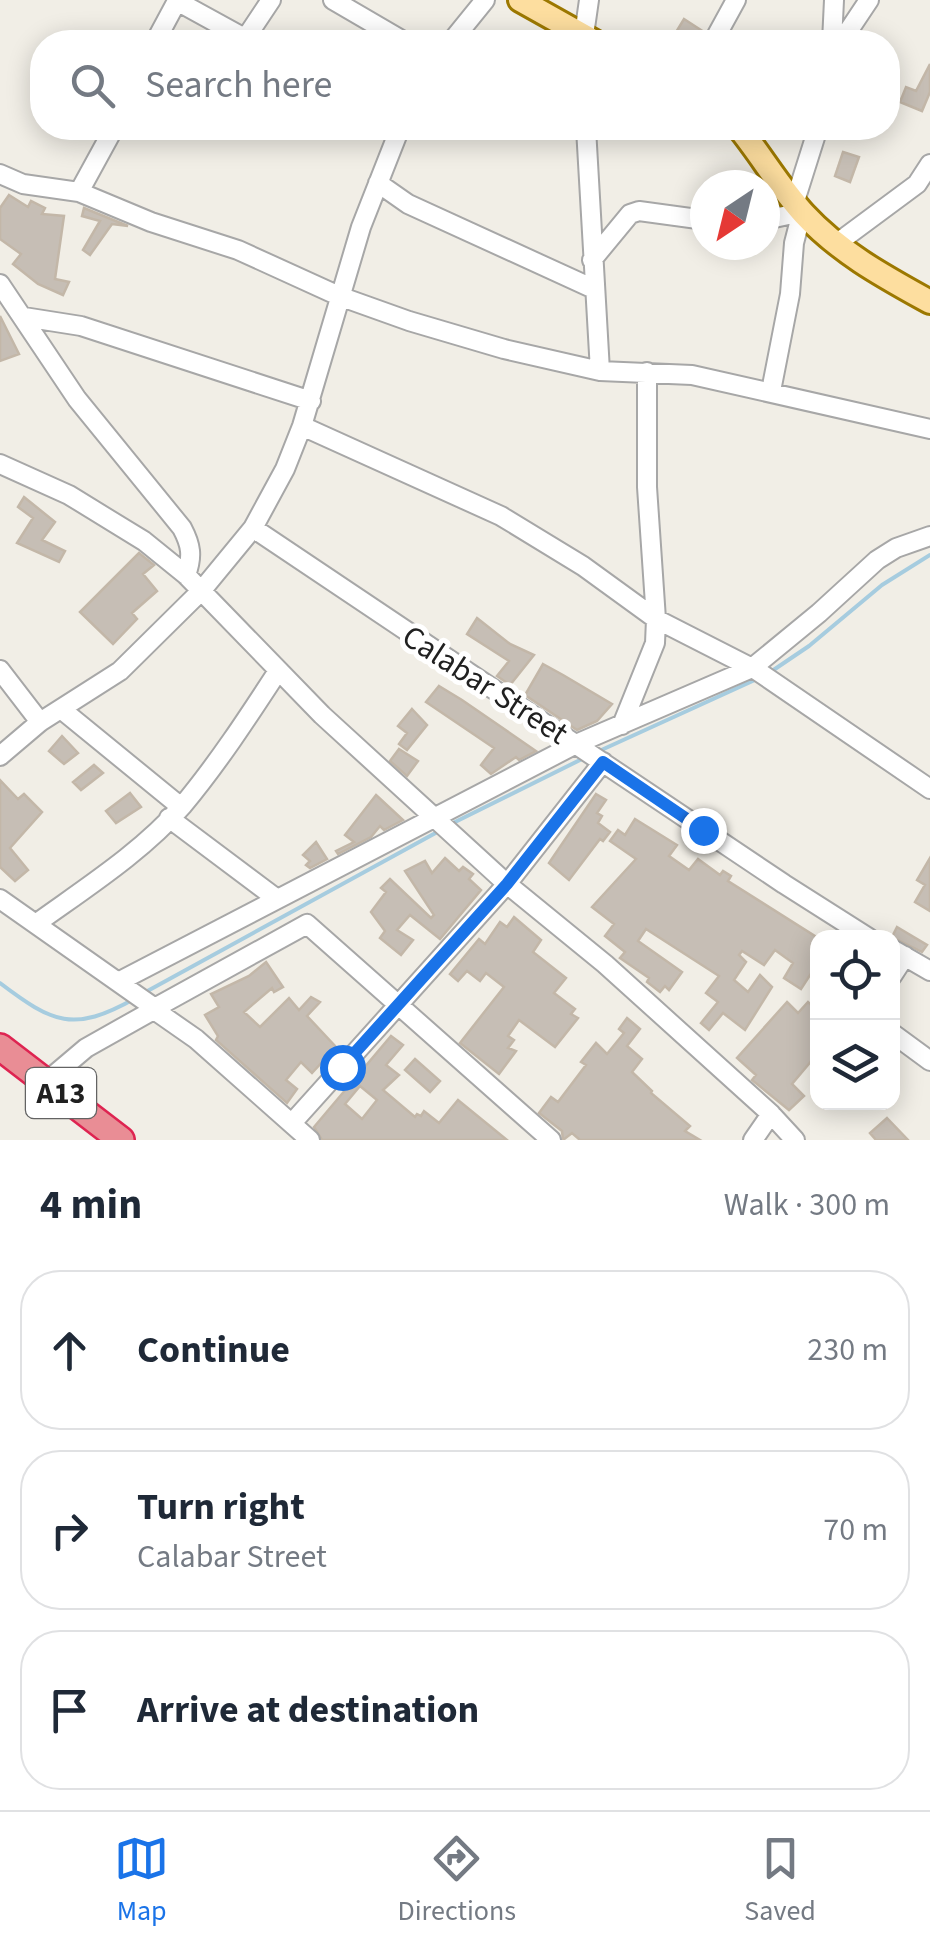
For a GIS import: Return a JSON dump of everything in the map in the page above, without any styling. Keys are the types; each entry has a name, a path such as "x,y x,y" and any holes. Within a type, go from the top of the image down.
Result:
{"highway":[{"name":"A13","path":"0,1047 122,1140"}],"main road":[{"path":"520,0 569,30"},
{"path":"748,140 798,206 836,244 930,302"}],"street":[{"path":"252,30 271,0"},
{"path":"334,0 385,30"},
{"path":"461,30 485,0"},
{"path":"587,30 588,0"},
{"path":"720,30 736,0"},
{"path":"833,30 834,0"},
{"path":"849,30 869,0"},
{"path":"162,30 178,1 227,30"},
{"path":"79,192 107,140"},
{"path":"0,756 40,722 120,672 202,590 253,528 285,469 302,426 339,296 395,140"},
{"path":"587,140 600,370"},
{"path":"771,391 790,294 798,206 815,140"},
{"path":"836,244 917,184 930,164"},
{"path":"0,174 23,184 79,192 152,222 238,250 339,296 504,349 600,370 692,375 930,428"},
{"path":"378,182 408,204 594,289"},
{"path":"780,214 798,206"},
{"path":"592,260 630,214 690,218"},
{"path":"0,284 77,398 182,528 191,544 186,575"},
{"path":"24,318 81,326 310,401"},
{"path":"622,724 655,643 647,487 647,372"},
{"path":"302,426 501,516 583,566 656,619 754,669 930,789"},
{"path":"0,464 69,495 144,541 186,575 278,671 458,840 605,964 771,1114 794,1140"},
{"name":"Calabar Street","path":"253,528 857,930"},
{"path":"47,1081 86,1048 136,994 278,899 622,724 754,669 877,560 896,548 930,536"},
{"path":"0,670 40,722"},
{"path":"37,923 123,860 175,812 229,745 278,671"},
{"path":"60,709 278,899"},
{"path":"292,1123 507,884 603,762"},
{"path":"0,899 196,1039 310,1140"},
{"path":"136,994 308,924 551,1140"},
{"path":"900,954 930,971"},
{"path":"900,1040 930,1062"},
{"path":"753,1140 771,1114"}],"building":[{"path":"684,19 701,30 677,30"},
{"path":"930,64 930,92 922,111 900,102 906,87 916,91"},
{"path":"843,152 859,157 850,182 835,176"},
{"path":"9,195 28,207 31,201 45,208 42,214 64,216 55,279 69,282 63,295 38,284 13,264 21,254 0,239 0,208"},
{"path":"84,208 128,226 112,224 90,255 83,250 100,221 82,216"},
{"path":"0,316 19,354 0,361"},
{"path":"24,497 55,522 42,540 65,551 59,562 17,543 33,518 18,507"},
{"path":"139,553 154,565 143,574 157,591 132,613 137,619 113,644 80,612"},
{"path":"477,618 510,644 534,655 510,685 497,676 509,661 467,634"},
{"path":"543,664 612,704 597,721 577,730 525,695"},
{"path":"439,686 536,751 519,760 516,757 491,774 481,765 494,748 426,702"},
{"path":"412,709 427,725 407,750 399,744 407,733 398,726"},
{"path":"62,736 78,753 64,764 49,751"},
{"path":"399,749 418,761 407,776 390,761"},
{"path":"94,765 103,773 81,790 73,782"},
{"path":"0,780 18,799 24,794 42,812 10,848 28,870 15,881 0,867"},
{"path":"130,793 141,807 116,823 106,811"},
{"path":"596,794 606,800 597,813 602,816 598,823 610,832 603,841 600,839 569,880 549,863"},
{"path":"376,795 403,820 384,830 380,826 371,837 338,854 336,851 354,842 345,835"},
{"path":"635,819 677,845 669,856 689,870 698,859 720,875 723,871 731,876 728,881 810,933 810,975 801,989 784,978 793,963 775,950 764,965 742,951 739,955 746,962 734,980 748,992 760,975 772,987 745,1030 723,1013 709,1030 701,1023 718,1002 706,993 719,976 646,929 638,941 682,972 669,990 665,986 660,992 647,982 649,978 620,958 625,952 605,936 614,924 592,907 636,859 610,841 618,830 625,835"},
{"path":"316,842 327,859 310,868 306,865 310,861 303,855"},
{"path":"445,858 459,871 463,867 473,874 469,879 481,890 440,939 410,915 397,930 413,940 401,955 380,938 385,931 371,912 386,892 381,888 390,879 431,918 434,915 405,871 425,861 432,873"},
{"path":"930,858 930,911 915,902 925,885 917,880"},
{"path":"514,917 541,940 533,952 566,978 554,993 575,1009 571,1014 578,1018 555,1047 519,1020 508,1036 514,1040 508,1048 516,1051 499,1074 460,1043 504,987 486,973 480,981 467,971 458,981 450,974 479,939 485,944 500,922 507,927"},
{"path":"897,927 927,945 922,952 900,941 900,930 896,930"},
{"path":"266,962 283,987 274,992 272,988 244,1012 260,1027 289,998 299,1010 311,997 320,1002 307,1016 336,1047 312,1073 301,1062 286,1080 297,1089 287,1103 216,1040 218,1036 205,1015 219,1007 211,994 249,976"},
{"path":"787,1002 798,1013 810,1004 810,1063 792,1084 804,1096 789,1110 752,1080 756,1075 737,1058"},
{"path":"627,1018 640,1029 627,1046 642,1059 632,1072 690,1126 685,1131 700,1140 580,1140 572,1133 563,1140 562,1131 539,1113 551,1097 558,1102 586,1065 581,1062 596,1043 607,1054 624,1033 619,1029"},
{"path":"391,1036 403,1045 386,1065 399,1075 383,1090 415,1117 424,1111 439,1123 458,1100 507,1140 322,1140 314,1127","holes":["360,1086 377,1100 362,1119 345,1104"]},
{"path":"415,1059 440,1081 430,1092 405,1070"},
{"path":"887,1118 908,1140 876,1140 870,1133"}],"waterway":[{"path":"769,673 809,646 882,585 930,555"},
{"path":"597,752 757,679"},
{"path":"449,825 584,758"},
{"path":"142,994 441,830"},
{"path":"0,983 35,1007 64,1019 95,1016 134,999"}],"route":[{"path":"342,1067 507,884 603,762 703,830"}]}
